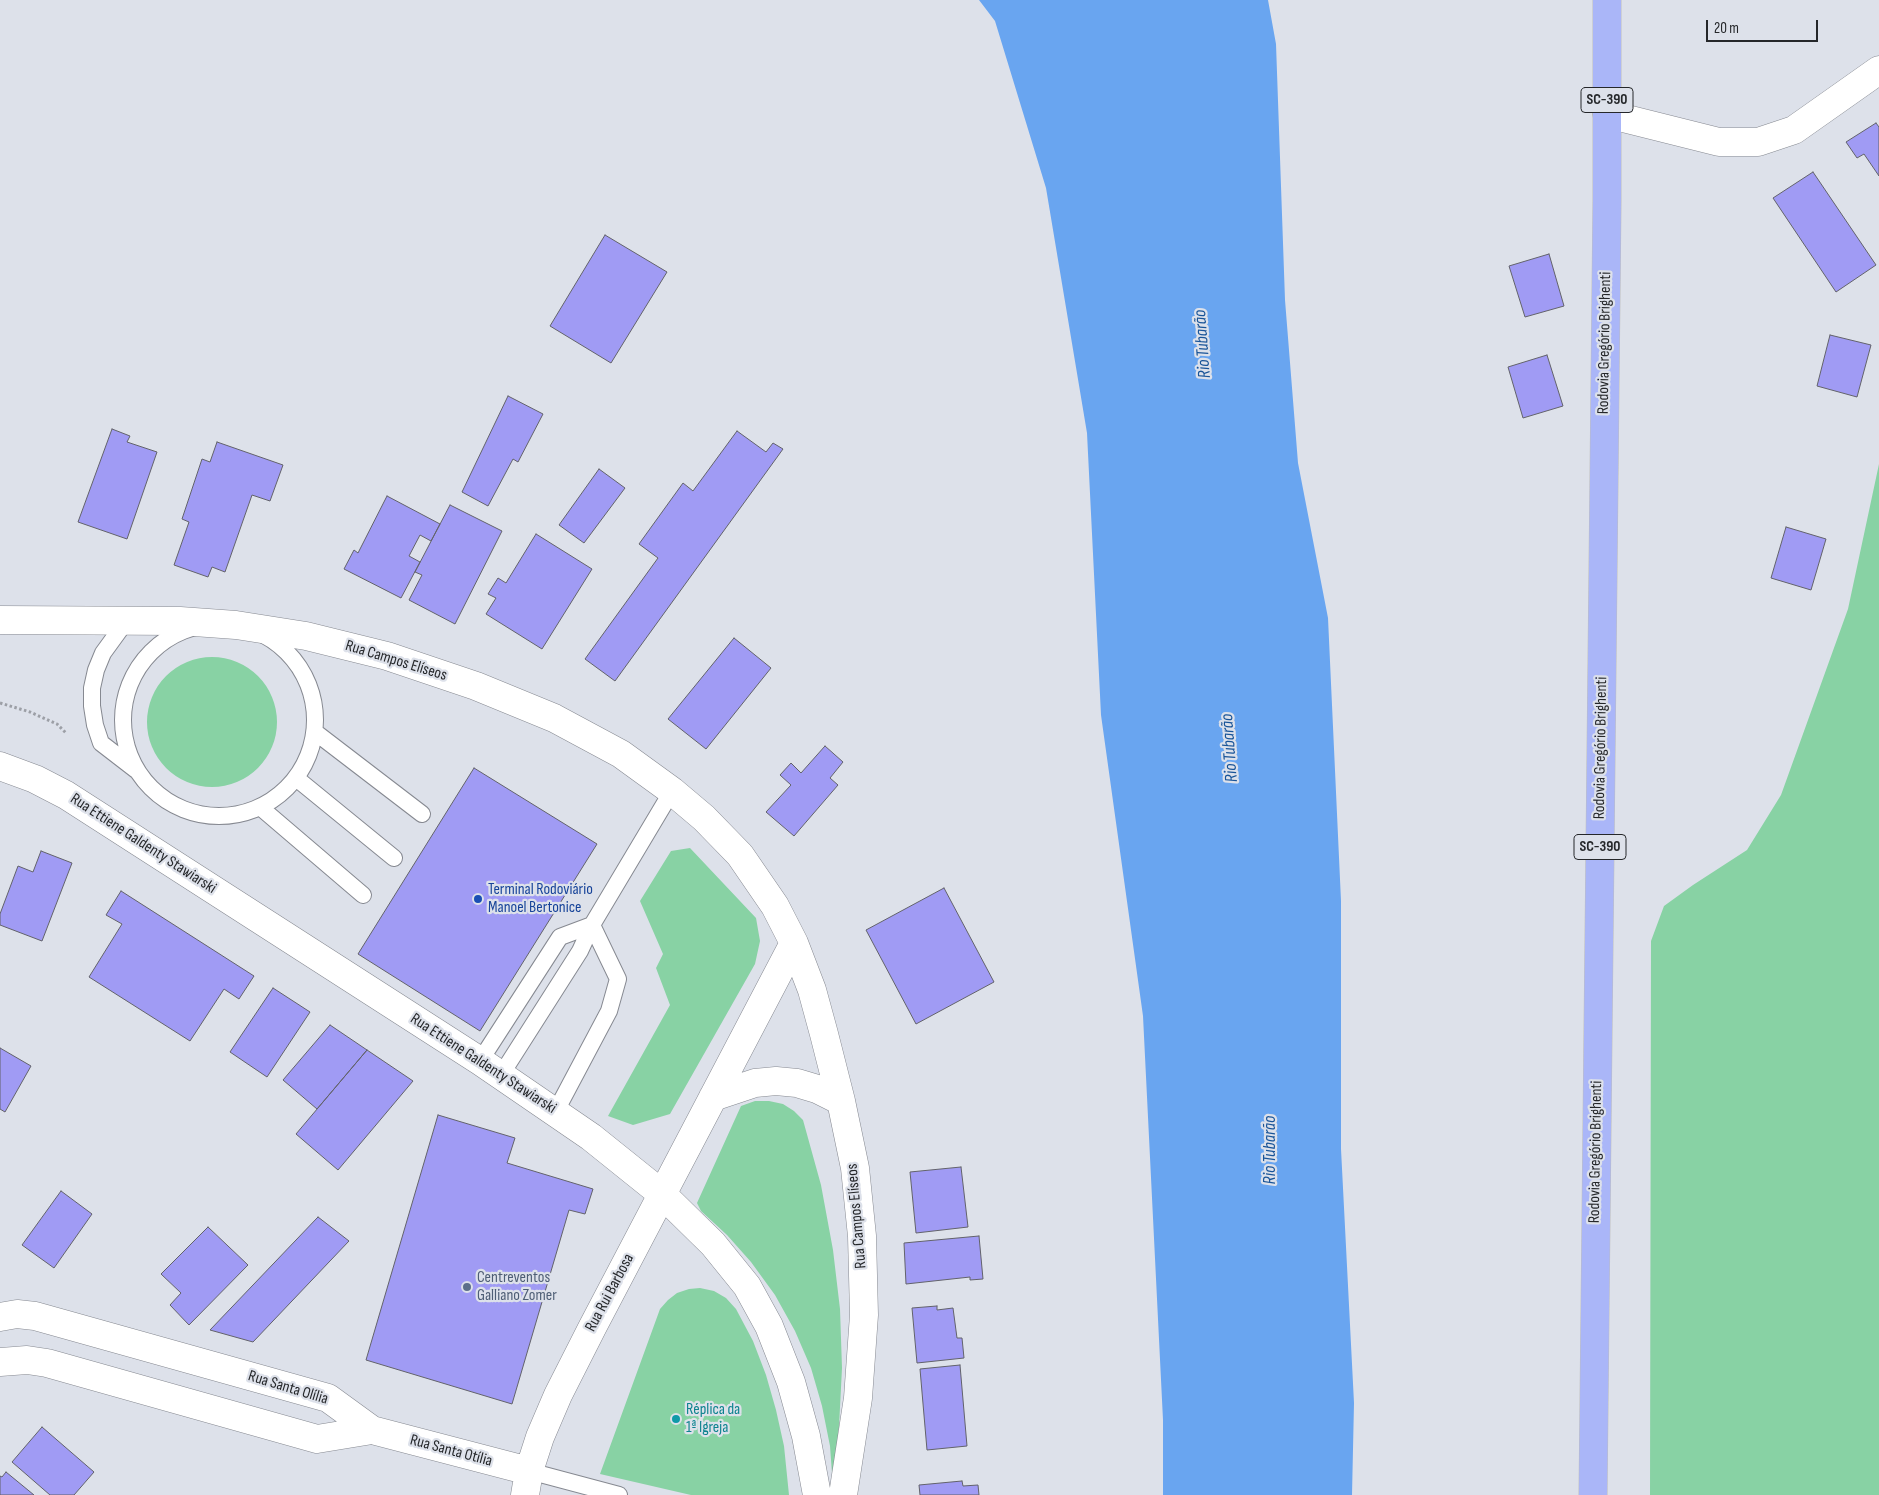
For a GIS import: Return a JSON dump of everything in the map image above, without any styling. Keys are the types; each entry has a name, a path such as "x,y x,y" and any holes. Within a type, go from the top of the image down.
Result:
{"main road":[{"name":"Rodovia Gregório Brighenti","path":"1593,1495 1607,0"}],"street":[{"path":"1607,114 1719,142 1758,142 1794,130 1879,70"},
{"name":"Rua Campos Elíseos","path":"0,620 180,621 236,625 306,636 387,656 476,686 554,718 621,754 672,791 704,818 740,855 775,906 794,943 812,990 841,1101 855,1168 862,1236 864,1315 858,1398 843,1495"},
{"name":"Rua Ettiene Galdenty Stawiarski","path":"0,766 35,779 66,795 490,1068 556,1111 662,1194 713,1244 747,1286 769,1326 791,1382 806,1436 817,1495"},
{"name":"Rua Rui Barbosa","path":"527,1483 540,1437 558,1395 794,943"},
{"path":"713,1098 755,1083 776,1081 797,1083 817,1089 841,1101"},
{"name":"Rua Santa Olília","path":"1,1316 17,1314 35,1316 328,1398 372,1430"},
{"path":"1,1316 4,1361 27,1360 47,1363 317,1439 372,1430"},
{"name":"Rua Santa Otília","path":"372,1430 527,1483"}],"lane":[{"path":"127,620 103,654 96,670 92,688 92,706 95,726 101,743 138,772"},
{"path":"208,624 236,625 260,633 280,645 297,663 309,684 315,708 315,732 309,756 296,778 280,795 260,807 238,814 215,816 192,812 171,803 152,790 138,772 126,746 122,719 127,691 138,666 157,645 181,630 208,624"},
{"path":"315,732 422,814"},
{"path":"296,778 394,858"},
{"path":"490,1068 580,952 592,925 672,791"},
{"path":"260,807 363,895"},
{"path":"490,1068 560,937 592,925"},
{"path":"556,1111 609,1011 618,979 592,925"},
{"path":"527,1483 619,1495"}],"green space":[{"path":"1879,464 1879,1495 1650,1495 1651,941 1664,906 1747,850 1781,795 1848,609"},
{"path":"212,657 225,658 237,662 258,676 272,697 276,709 276,735 272,747 258,768 237,782 225,786 212,787 199,786 187,782 166,768 152,747 148,735 147,722 148,709 152,697 166,676 187,662 199,658"},
{"path":"690,848 756,918 760,941 755,964 670,1114 633,1125 608,1116 670,1005 656,968 663,954 640,901 671,851"},
{"path":"755,1101 783,1104 803,1120 821,1185 833,1250 840,1309 842,1368 833,1487 830,1446 822,1406 811,1368 795,1331 775,1295 751,1262 727,1235 701,1211 697,1203 741,1106"},
{"path":"700,1288 714,1291 726,1298 736,1309 753,1341 766,1375 776,1410 784,1446 789,1495 691,1495 600,1474 660,1309 677,1293"}],"water":[{"name":"Rio Tubarão","path":"979,0 1268,0 1276,44 1285,300 1298,463 1328,618 1341,901 1341,1149 1354,1403 1352,1495 1163,1495 1163,1420 1143,1016 1101,715 1087,433 1046,188 995,21"}],"building":[{"path":"1876,123 1879,127 1879,176 1864,154 1857,158 1846,142"},
{"path":"1813,172 1876,265 1836,292 1773,198"},
{"path":"605,235 667,272 611,363 550,326"},
{"path":"1549,254 1564,306 1525,317 1509,266"},
{"path":"1830,335 1871,345 1857,397 1817,386"},
{"path":"1547,355 1563,406 1523,418 1508,367"},
{"path":"508,396 543,414 518,462 513,459 488,506 462,492"},
{"path":"112,429 130,436 127,442 157,452 127,539 78,522"},
{"path":"737,431 766,452 773,443 783,449 615,681 585,659 658,558 639,544 683,483 693,491"},
{"path":"217,442 283,465 270,501 252,495 225,572 212,567 208,577 174,565 189,522 182,519 202,459 210,462"},
{"path":"599,469 625,488 584,543 559,525"},
{"path":"387,496 440,524 431,541 420,535 409,556 420,562 401,598 344,569 354,550 358,553"},
{"path":"450,505 502,531 455,624 409,600 422,575 415,572"},
{"path":"1786,527 1826,539 1811,590 1771,578"},
{"path":"536,534 592,569 542,649 486,614 496,598 488,594 498,578 506,583"},
{"path":"734,638 771,668 706,749 668,719"},
{"path":"825,746 843,762 830,778 838,785 794,836 766,812 791,785 780,775 791,763 801,773"},
{"name":"Terminal Rodoviário Manoel Bertonice","path":"474,768 597,844 480,1031 358,954"},
{"path":"41,851 72,863 42,941 0,925 0,914 18,866 33,872"},
{"path":"944,888 994,982 916,1024 866,930"},
{"path":"121,891 254,976 239,999 224,989 190,1041 89,977 122,924 106,915"},
{"path":"273,988 310,1012 267,1077 230,1052"},
{"path":"330,1025 367,1050 317,1109 283,1080"},
{"path":"0,1048 31,1066 5,1112 0,1109"},
{"path":"367,1050 413,1081 338,1170 296,1134"},
{"name":"Centreventos Galliano Zomer","path":"438,1115 515,1138 507,1163 593,1189 585,1214 569,1210 512,1404 366,1360"},
{"path":"961,1167 968,1227 916,1233 910,1172"},
{"path":"61,1191 92,1214 54,1268 22,1245"},
{"path":"318,1217 349,1241 253,1342 210,1330"},
{"path":"208,1227 248,1265 189,1325 170,1305 181,1293 161,1274"},
{"path":"979,1236 983,1279 970,1280 970,1277 906,1284 904,1243"},
{"path":"937,1306 937,1310 953,1308 957,1338 962,1338 964,1358 917,1363 912,1308"},
{"path":"960,1365 967,1446 927,1450 920,1369"},
{"path":"42,1427 94,1472 74,1495 50,1495 12,1462"},
{"path":"6,1472 34,1495 0,1495 0,1476 2,1477"},
{"path":"962,1481 963,1486 978,1485 979,1495 920,1495 919,1485"}],"place":[{"name":"Terminal Rodoviário Manoel Bertonice","path":"478,899"},
{"name":"Centreventos Galliano Zomer","path":"467,1287"},
{"name":"Réplica da 1ª Igreja","path":"676,1419"}]}
